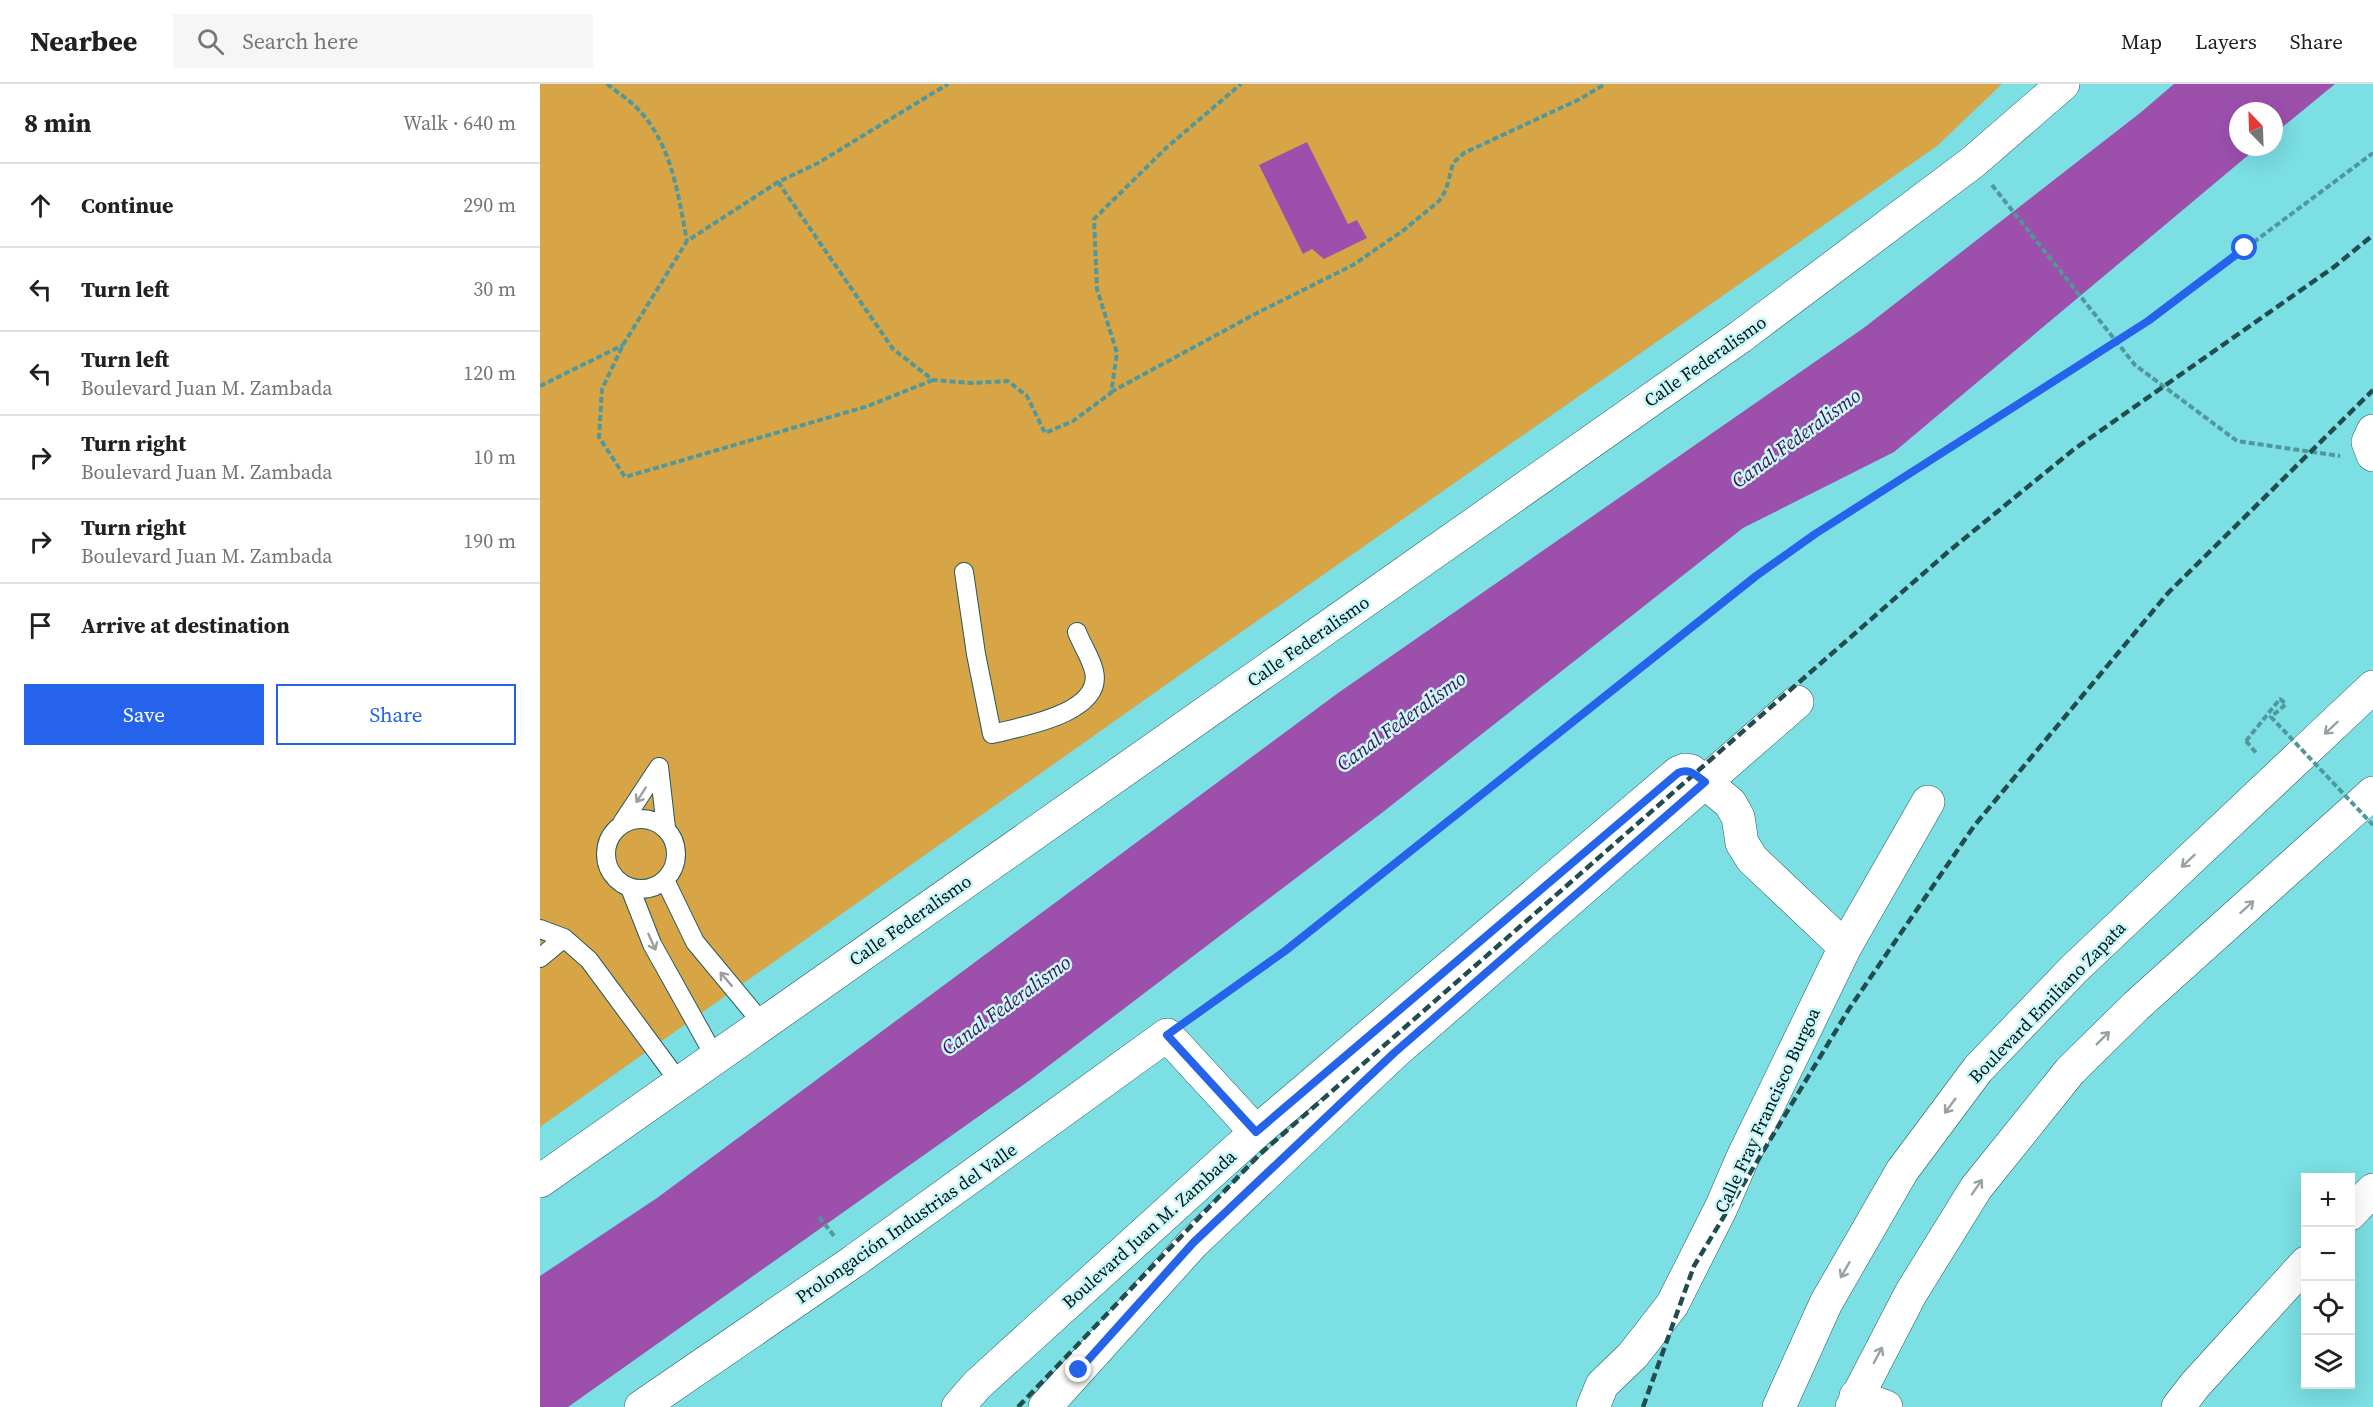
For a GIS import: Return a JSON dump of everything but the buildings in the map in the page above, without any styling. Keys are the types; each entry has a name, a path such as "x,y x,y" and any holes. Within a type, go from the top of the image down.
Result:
{"street":[{"name":"Calle Federalismo","path":"540,1181 1740,337 1972,162 2064,84"},
{"name":"Boulevard Emiliano Zapata","path":"1779,1407 1826,1303 1902,1171 1978,1069 2074,969 2373,687"},
{"name":"Boulevard Juan M. Zambada","path":"1045,1407 1193,1243 1394,1053 1797,702"},
{"name":"Boulevard Juan M. Zambada","path":"958,1407 977,1385 1256,1132 1678,773 1685,770 1691,771 1705,782"},
{"path":"1705,782 1730,803 1738,817 1742,843 1752,859 1845,947"},
{"path":"1865,1403 1911,1293 1976,1188 2070,1071 2136,1006 2373,793"},
{"name":"Calle Fray Francisco Burgoa","path":"1593,1407 1602,1385 1634,1355 1672,1305 1721,1208 1743,1157 1845,947 1928,802"},
{"path":"1167,1035 1256,1132"},
{"name":"Prolongación Industrias del Valle","path":"641,1407 854,1261 1167,1035"},
{"path":"2355,1210 2373,1190"},
{"path":"2178,1407 2195,1385 2301,1268"}],"lane":[{"path":"964,572 976,654 992,734 1054,719 1075,708 1087,694 1094,684 1094,671 1077,632"},
{"path":"666,828 659,767 622,823 613,831 605,853 607,865 613,875 630,888 656,952 715,1057"},
{"path":"622,823 645,818 656,821 673,837 676,848 676,859 665,880 656,886 644,889 630,888"},
{"path":"665,880 695,942 763,1024"},
{"path":"540,929 564,938 589,960 680,1083"},
{"path":"540,958 564,938"}],"path":[{"path":"607,84 637,108 659,138 674,172 687,241"},
{"path":"948,84 818,163 778,182 687,241 623,345 602,389 599,438 625,477 868,406 933,380 971,383 1008,381 1027,396 1045,433 1074,421 1111,393 1257,313 1353,265 1404,230 1439,201 1446,190 1453,163 1464,153 1580,99 1605,84"},
{"path":"1111,393 1117,353 1097,289 1094,219 1166,148 1241,84"},
{"path":"1167,1035 1285,951 1756,576 1815,534 2148,321 2373,153"},
{"path":"778,182 893,349 933,380"},
{"path":"2000,194 2135,364 2237,441 2364,446"},
{"path":"540,386 623,345"},
{"path":"2246,741 2280,699 2286,704 2271,717 2373,825"}],"shaded area":[{"path":"540,84 2002,84 1937,146 1194,665 540,1127"}],"water":[{"name":"Canal Federalismo","path":"2174,84 2335,84 2283,127 2283,102 2229,102 2229,156 2247,156 1894,452 1743,528 1383,812 1030,1080 568,1407 540,1407 540,1276 657,1198 1338,693 1865,327"},
{"path":"1307,142 1348,224 1357,220 1367,238 1324,259 1312,249 1303,254 1259,165"}],"railway":[{"path":"1018,1407 1259,1155 1949,551 2073,450 2334,267 2373,235"},
{"path":"1643,1407 1694,1266 1849,1009 1974,826 2168,593 2373,390"}],"route":[{"path":"1079,1370 1193,1243 1394,1053 1705,782 1691,771 1685,770 1678,773 1256,1132 1167,1035 1285,951 1756,576 1815,534 2148,321 2245,248"}]}
